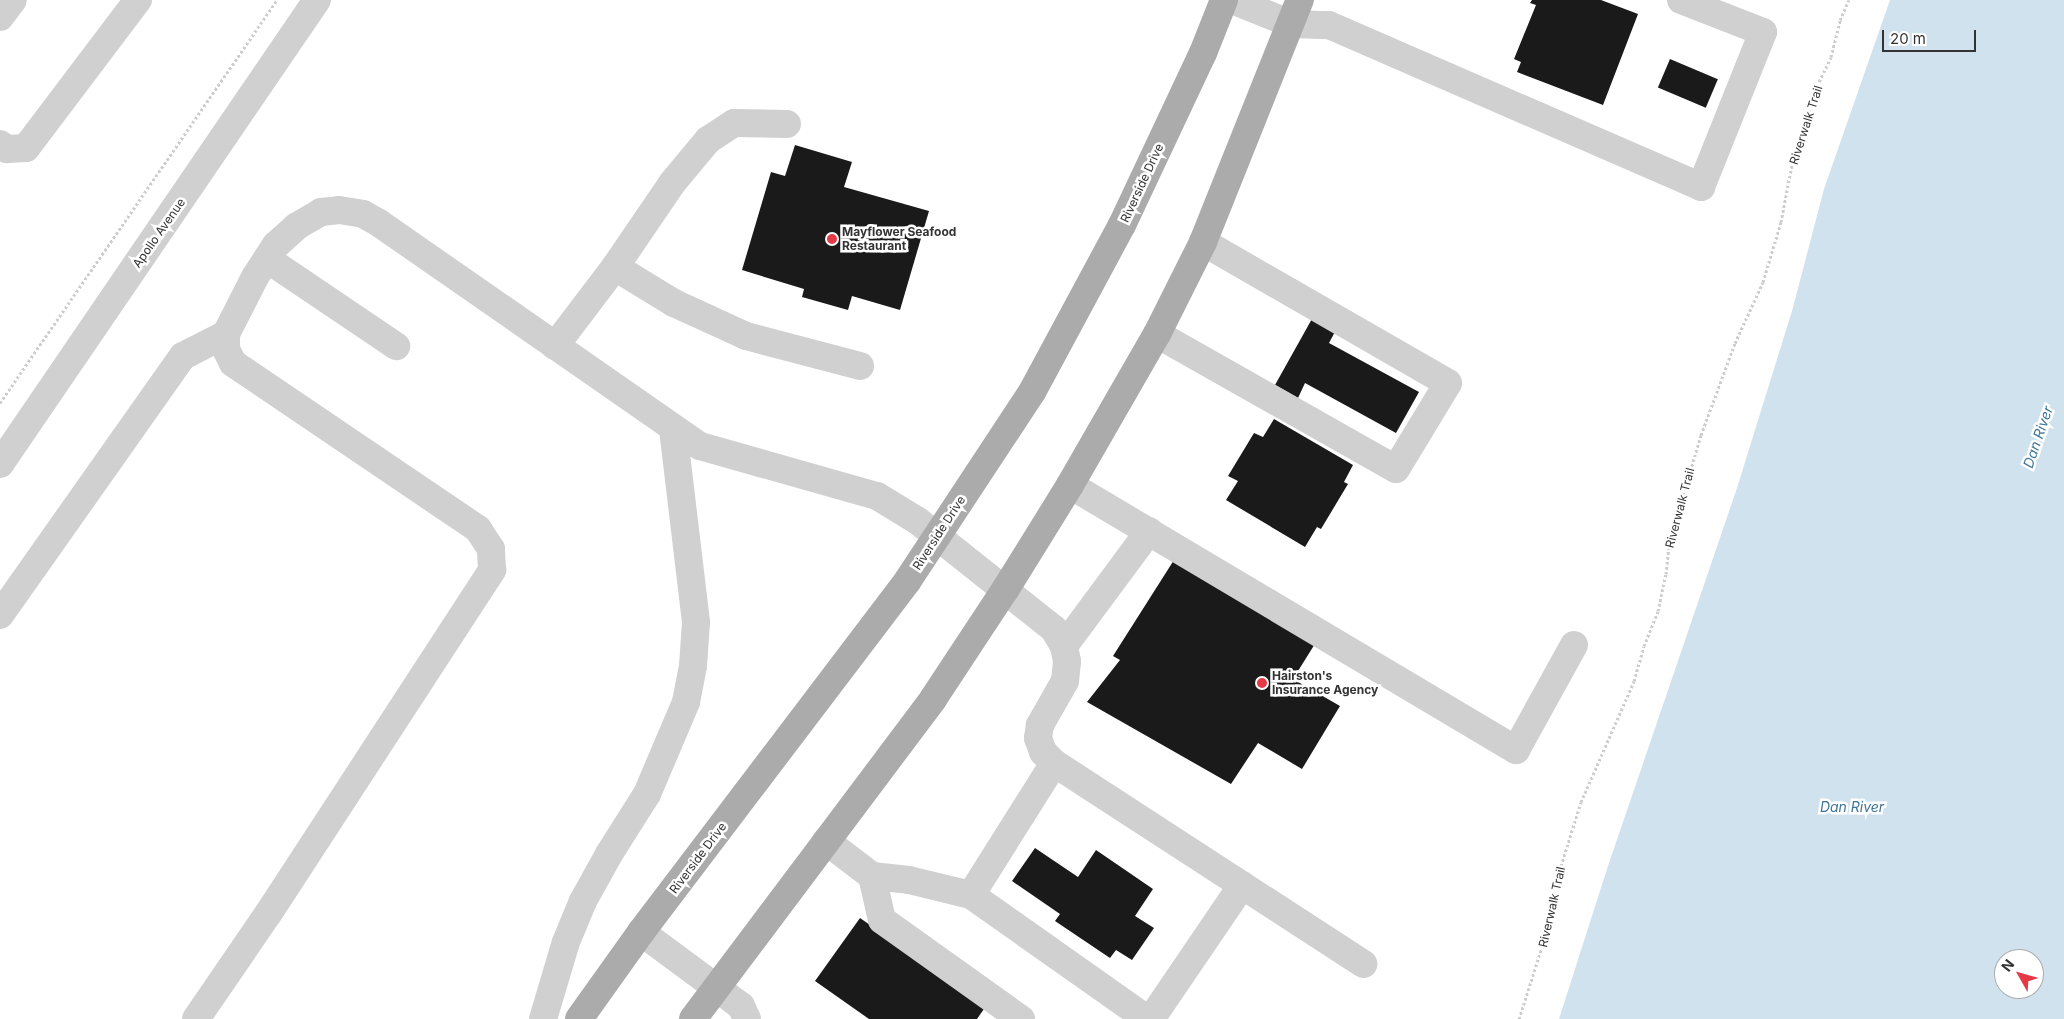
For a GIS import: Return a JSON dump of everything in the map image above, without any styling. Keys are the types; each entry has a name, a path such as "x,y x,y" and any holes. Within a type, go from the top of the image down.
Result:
{"main road":[{"name":"Riverside Drive","path":"579,1019 641,932 896,596 1032,392 1122,225 1203,54 1224,0"},
{"path":"693,1019 933,699 1005,590 1070,484 1157,334 1203,242 1296,12"}],"street":[{"path":"0,17 13,0"},
{"path":"13,146 138,0"},
{"name":"Apollo Avenue","path":"0,464 317,0"},
{"path":"1232,0 1296,12 1329,25 1701,187 1763,32 1681,0"},
{"path":"555,346 615,267 673,182 708,140 734,123 787,124"},
{"path":"196,1019 273,906 492,570 491,549 478,529 233,363 226,349 226,334 255,276 276,245 297,226 321,212 340,210 363,214 379,222 673,429 700,446 876,496 918,521 1054,629 1064,646 1067,662 1065,681 1040,725 1038,738 1043,752 1054,763 1364,964"},
{"path":"1157,334 1396,469 1448,382 1203,242"},
{"path":"267,259 396,346"},
{"path":"615,267 674,303 746,336 860,366"},
{"path":"0,615 183,356 226,334"},
{"path":"543,1019 566,942 583,901 609,854 647,794 670,744 686,702 693,666 696,622 673,429"},
{"path":"1070,484 1516,750 1574,645"},
{"path":"1064,646 1149,531"},
{"path":"971,895 1054,763"},
{"path":"826,841 872,876 909,880 971,895 1149,1019 1242,885"},
{"path":"872,876 882,920 1020,1019"},
{"path":"641,932 741,1006 747,1019"}],"path":[{"path":"0,403 277,0"},
{"name":"Riverwalk Trail","path":"1519,1019 1548,928 1555,885 1581,802 1634,681 1644,646 1658,611 1666,574 1669,543 1699,443 1735,343 1763,282 1781,222 1793,159 1817,86 1831,56 1840,20 1849,0"}],"water":[{"name":"Dan River","path":"1890,0 2064,0 2064,1019 1559,1019 1608,866 1737,488 1792,311 1824,189"}],"building":[{"path":"1532,0 1601,0 1638,14 1603,105 1517,72 1521,62 1514,59 1536,5 1530,3"},
{"path":"1670,59 1718,79 1706,108 1658,88"},
{"path":"795,145 852,162 844,187 929,211 900,310 852,296 848,310 802,297 804,289 742,270 771,172 785,176"},
{"path":"1313,317 1336,330 1329,343 1419,392 1396,433 1305,383 1298,398 1275,385"},
{"path":"1274,419 1353,465 1344,482 1348,484 1321,529 1317,527 1305,547 1226,500 1238,481 1228,476 1254,433 1263,437"},
{"path":"1174,560 1318,639 1293,679 1340,706 1302,769 1258,743 1231,784 1087,702 1120,660 1113,656"},
{"path":"1035,848 1078,877 1096,850 1153,889 1135,916 1154,928 1132,960 1116,950 1110,958 1055,921 1060,914 1012,881"},
{"path":"860,918 986,1006 977,1019 869,1019 815,981"}],"place":[{"name":"Mayflower Seafood Restaurant","path":"832,239"},
{"name":"Hairston's Insurance Agency","path":"1262,683"}]}
